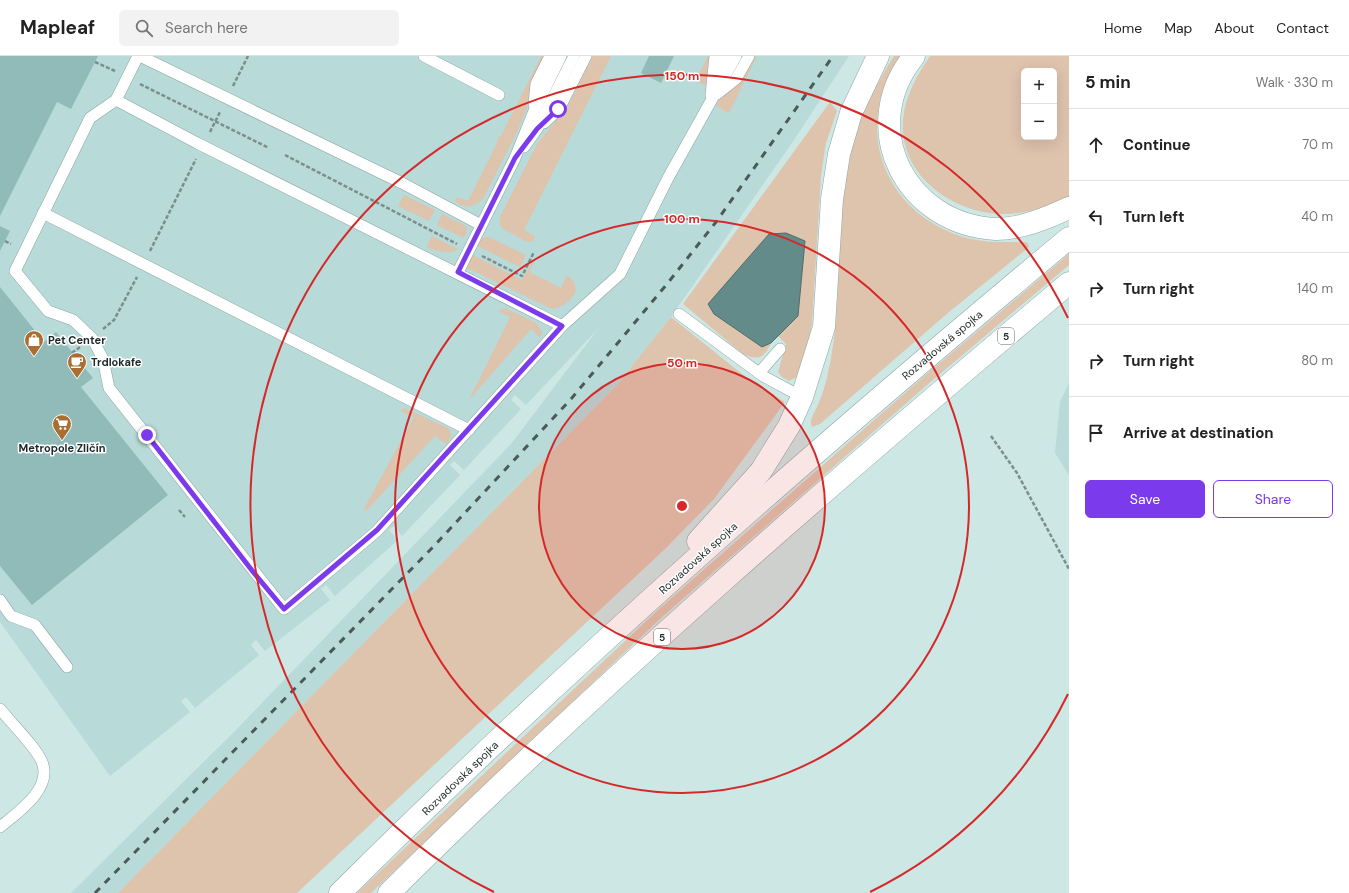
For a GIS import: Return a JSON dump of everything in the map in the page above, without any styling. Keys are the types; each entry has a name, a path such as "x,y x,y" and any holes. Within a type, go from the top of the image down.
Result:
{"highway":[{"path":"914,56 900,76 893,93 890,109 889,134 892,152 900,172 921,198 943,214 956,220 982,227 998,229 1022,225 1069,208"},
{"path":"600,645 761,472 789,426 802,397 824,327 828,287 832,199 839,154 851,113 877,61"},
{"name":"Rozvadovská spojka","path":"340,893 600,645 921,362 1069,238"},
{"name":"5","path":"389,893 633,663 943,389 1069,283"}],"lane":[{"path":"481,225 443,204 139,56 116,100 90,118 15,271 48,311 73,320 92,338 103,359 109,388 284,609 377,530 562,326 620,274 668,178 736,56"},
{"path":"424,56 499,95"},
{"path":"534,111 536,84 550,56"},
{"path":"458,272 515,158 534,111 561,56"},
{"path":"537,129 574,56"},
{"path":"515,158 537,129 558,109 586,56"},
{"path":"711,100 715,56"},
{"path":"713,80 726,56"},
{"path":"711,100 736,79 749,56"},
{"path":"116,100 302,196 458,272 562,326"},
{"path":"43,213 204,297 469,430"},
{"path":"679,314 759,373 802,397"},
{"path":"759,373 780,349"},
{"path":"0,600 11,616 35,625 67,667"},
{"path":"0,709 36,752 43,763 44,776 38,792 18,813 0,827"}],"path":[{"path":"231,89 248,56"},
{"path":"95,62 118,73"},
{"path":"135,81 216,120 269,148"},
{"path":"207,138 221,109"},
{"path":"147,257 199,153"},
{"path":"285,155 460,245"},
{"path":"481,255 522,276 534,252"},
{"path":"98,333 114,320 140,271"},
{"path":"991,436 1017,473 1069,568"},
{"path":"179,510 185,517"}],"shaded area":[{"name":"Metropole Zličín","path":"0,56 849,56 794,140 671,317 616,386 118,893 71,893 237,729 511,444 598,329 526,405 515,395 511,400 521,409 464,470 454,461 450,465 460,475 402,536 394,526 389,530 398,540 335,596 326,585 321,589 330,600 265,651 256,640 251,645 259,655 195,708 186,697 181,701 190,712 110,776 0,622"},
{"path":"541,56 546,56 532,86 526,110 516,134 484,197 474,205 466,206 459,204 455,201 456,197 468,201 497,143 498,137 501,136"},
{"path":"593,56 611,56 524,230 535,236 533,241 527,242 502,228 500,225 500,217 537,144 568,106"},
{"path":"708,56 712,56 708,63 706,86 696,80"},
{"path":"754,56 757,56 729,113 716,106 719,100 742,80"},
{"path":"894,56 900,56 885,84 878,112 878,140 884,167 898,191 917,211 941,228 971,239 991,242 1025,242 1028,243 1029,247 949,312 820,424 812,427 811,419 820,400 828,373 832,352 837,302 842,201 850,152 868,102"},
{"path":"930,56 1069,56 1069,198 1030,211 1000,214 972,209 956,203 941,194 927,183 916,170 908,155 904,138 904,111 916,78"},
{"path":"830,102 837,111 826,143 821,175 812,322 805,364 797,377 789,381 782,377 778,372 786,344 778,336 798,316 761,347 771,343 766,352 757,358 743,354 683,304"},
{"path":"404,195 435,210 429,221 398,206"},
{"path":"442,214 466,226 467,231 464,238 437,225"},
{"path":"786,233 805,241 798,316 771,343 762,347 714,314 708,304 769,234"},
{"path":"432,236 458,249 447,252 426,247"},
{"path":"489,237 526,255 520,267 477,246 483,238"},
{"path":"469,253 522,280 533,260 535,261 529,272 561,288 567,275 574,282 576,291 572,298 566,303 560,307 552,309 467,268 465,265"},
{"path":"1069,254 1069,265 927,385 662,617 371,893 357,893 658,610 922,378"},
{"path":"505,308 536,323 542,331 540,338 531,329 469,400 510,317 498,311"},
{"path":"671,317 752,382 785,402 714,499 665,549 297,893 118,893 616,386"},
{"path":"1069,383 1069,475 1055,453 1060,402"},
{"path":"404,408 448,428 451,434 450,438 446,444 435,436 366,511 364,509 365,507 414,417 400,411"}],"building":[{"path":"0,56 98,56 71,109 57,102 0,216"},
{"path":"649,56 674,56 661,83 641,73"},
{"path":"0,226 10,231 0,251"},
{"name":"Metropole Zličín","path":"0,287 44,342 56,332 93,378 81,387 168,495 32,605 0,566"}],"railway":[{"path":"95,893 433,547 571,399 667,284 716,222 833,56"}],"place":[{"name":"Pet Center","path":"34,357"},
{"name":"Trdlokafe","path":"77,379"},
{"name":"Metropole Zličín","path":"62,441"}],"route":[{"path":"147,435 254,573 284,609 377,530 562,326 458,272 515,158 537,129 558,109"}]}
